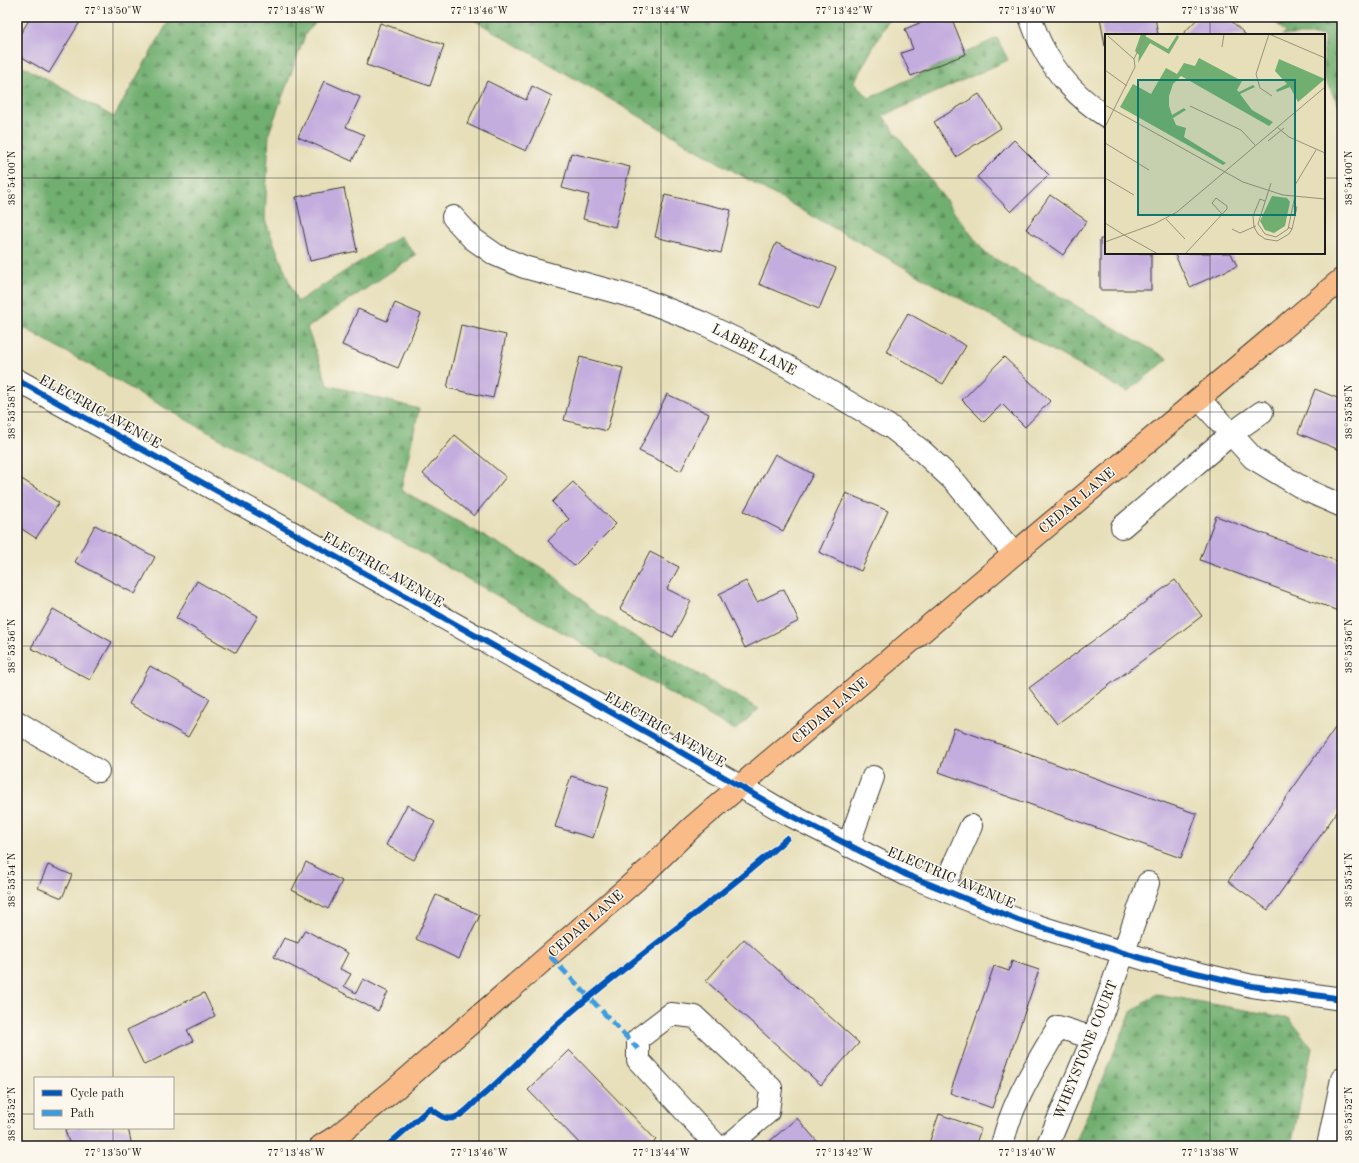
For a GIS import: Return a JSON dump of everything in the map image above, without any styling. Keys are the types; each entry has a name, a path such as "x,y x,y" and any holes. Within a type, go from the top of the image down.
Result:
{"main road":[{"name":"CEDAR LANE","path":"321,1146 389,1094 459,1035 650,868 691,828 740,786 1342,279"}],"street":[{"path":"1030,17 1042,46 1055,68 1080,97 1105,115"},
{"name":"LABBE LANE","path":"453,218 473,239 496,255 524,267 641,299 700,322 780,362 885,424 923,452 956,483 1014,554"},
{"name":"ELECTRIC AVENUE","path":"17,380 328,552 786,813 907,875 1018,920 1175,968 1252,986 1342,999"},
{"path":"1199,399 1253,458 1306,490 1342,506"},
{"path":"1122,527 1231,434 1262,412"},
{"path":"17,722 98,771"},
{"path":"848,846 873,777"},
{"path":"943,889 971,826"},
{"name":"WHEYSTONE COURT","path":"1047,1146 1093,1038 1148,883"},
{"path":"717,1146 638,1060 638,1039 671,1014 695,1017 771,1088 768,1112 728,1146"},
{"path":"1002,1146 1004,1136 1025,1083 1058,1028 1093,1038"},
{"path":"1328,1146 1342,1083"}],"green space":[{"path":"171,17 322,17 306,33 269,133 265,220 297,302 400,236 416,255 307,328 328,385 419,409 401,490 548,571 597,613 668,657 759,709 735,730 17,324 17,63 114,117"},
{"path":"469,17 890,17 854,82 869,98 997,38 1008,60 883,116 985,253 1168,359 1127,392 766,190"},
{"path":"1271,17 1342,17 1342,112 1325,79 1325,34 1284,34 1286,33"},
{"path":"1157,994 1289,1018 1312,1048 1291,1146 1074,1146 1131,1012"}],"building":[{"path":"31,17 83,17 49,73 17,54 17,39"},
{"path":"934,17 951,17 966,54 911,76 901,53 913,49 905,29"},
{"path":"1100,17 1155,17 1158,34 1105,34 1105,46"},
{"path":"1199,17 1227,17 1245,34 1183,34"},
{"path":"380,23 444,45 430,86 366,65"},
{"path":"324,81 360,97 346,127 365,135 352,161 298,137"},
{"path":"487,81 526,100 532,86 552,96 526,151 467,124"},
{"path":"979,94 1001,128 956,157 934,122"},
{"path":"1014,140 1049,175 1011,212 977,177"},
{"path":"571,153 630,167 615,227 583,219 589,195 562,188"},
{"path":"344,188 357,251 310,261 296,197"},
{"path":"665,195 731,210 721,253 655,237"},
{"path":"1050,195 1087,221 1063,255 1026,229"},
{"path":"1100,239 1105,239 1105,254 1151,254 1151,290 1100,290"},
{"path":"776,243 836,268 819,309 759,284"},
{"path":"1174,254 1231,254 1237,266 1190,287"},
{"path":"395,303 421,314 398,368 342,345 358,309 387,321"},
{"path":"908,313 966,346 943,384 886,351"},
{"path":"461,325 506,335 493,398 447,388"},
{"path":"580,357 623,368 607,431 564,420"},
{"path":"1004,357 1050,401 1025,427 1002,404 984,422 962,400"},
{"path":"1315,389 1342,400 1342,451 1298,433"},
{"path":"667,394 709,414 681,471 639,451"},
{"path":"455,435 506,477 474,516 423,474"},
{"path":"775,454 813,474 783,531 744,511"},
{"path":"17,476 59,503 36,538 17,526"},
{"path":"573,482 616,524 574,566 548,541 569,519 552,502"},
{"path":"846,493 888,511 861,571 819,552"},
{"path":"1216,516 1342,563 1342,612 1200,560"},
{"path":"95,525 155,557 135,594 75,562"},
{"path":"650,552 679,567 667,589 691,601 673,637 620,609"},
{"path":"1175,580 1202,616 1057,724 1029,688"},
{"path":"197,581 258,616 236,653 176,618"},
{"path":"746,581 757,602 784,589 799,621 745,648 719,594"},
{"path":"53,609 112,642 90,680 31,648"},
{"path":"150,666 210,699 188,737 129,704"},
{"path":"1342,718 1342,805 1268,910 1228,881"},
{"path":"954,728 1197,814 1181,858 939,772"},
{"path":"571,776 609,787 593,838 555,827"},
{"path":"407,805 435,822 414,860 386,845"},
{"path":"306,862 342,881 328,909 292,890"},
{"path":"48,865 72,875 62,898 38,888"},
{"path":"436,895 480,915 459,959 416,939"},
{"path":"305,930 348,953 340,969 351,974 344,986 356,993 363,979 388,992 378,1011 274,957 284,938 298,943"},
{"path":"744,939 859,1043 821,1085 706,981"},
{"path":"1012,961 1039,970 992,1108 950,1093 994,966 1009,971"},
{"path":"204,993 215,1016 187,1030 193,1041 144,1065 127,1030"},
{"path":"569,1050 656,1140 650,1146 582,1146 528,1090"},
{"path":"939,1114 981,1129 975,1146 928,1146"},
{"path":"797,1118 821,1146 764,1146"},
{"path":"128,1129 132,1146 70,1146 65,1130"}],"marked path":[{"path":"550,956 638,1049"}],"cycle path":[{"path":"17,380 322,549 786,813 907,875 1018,920 1175,968 1252,986 1342,999"},
{"path":"387,1146 430,1108 442,1117 449,1119 459,1116 465,1112 550,1031 589,997 732,885 787,838"}]}
